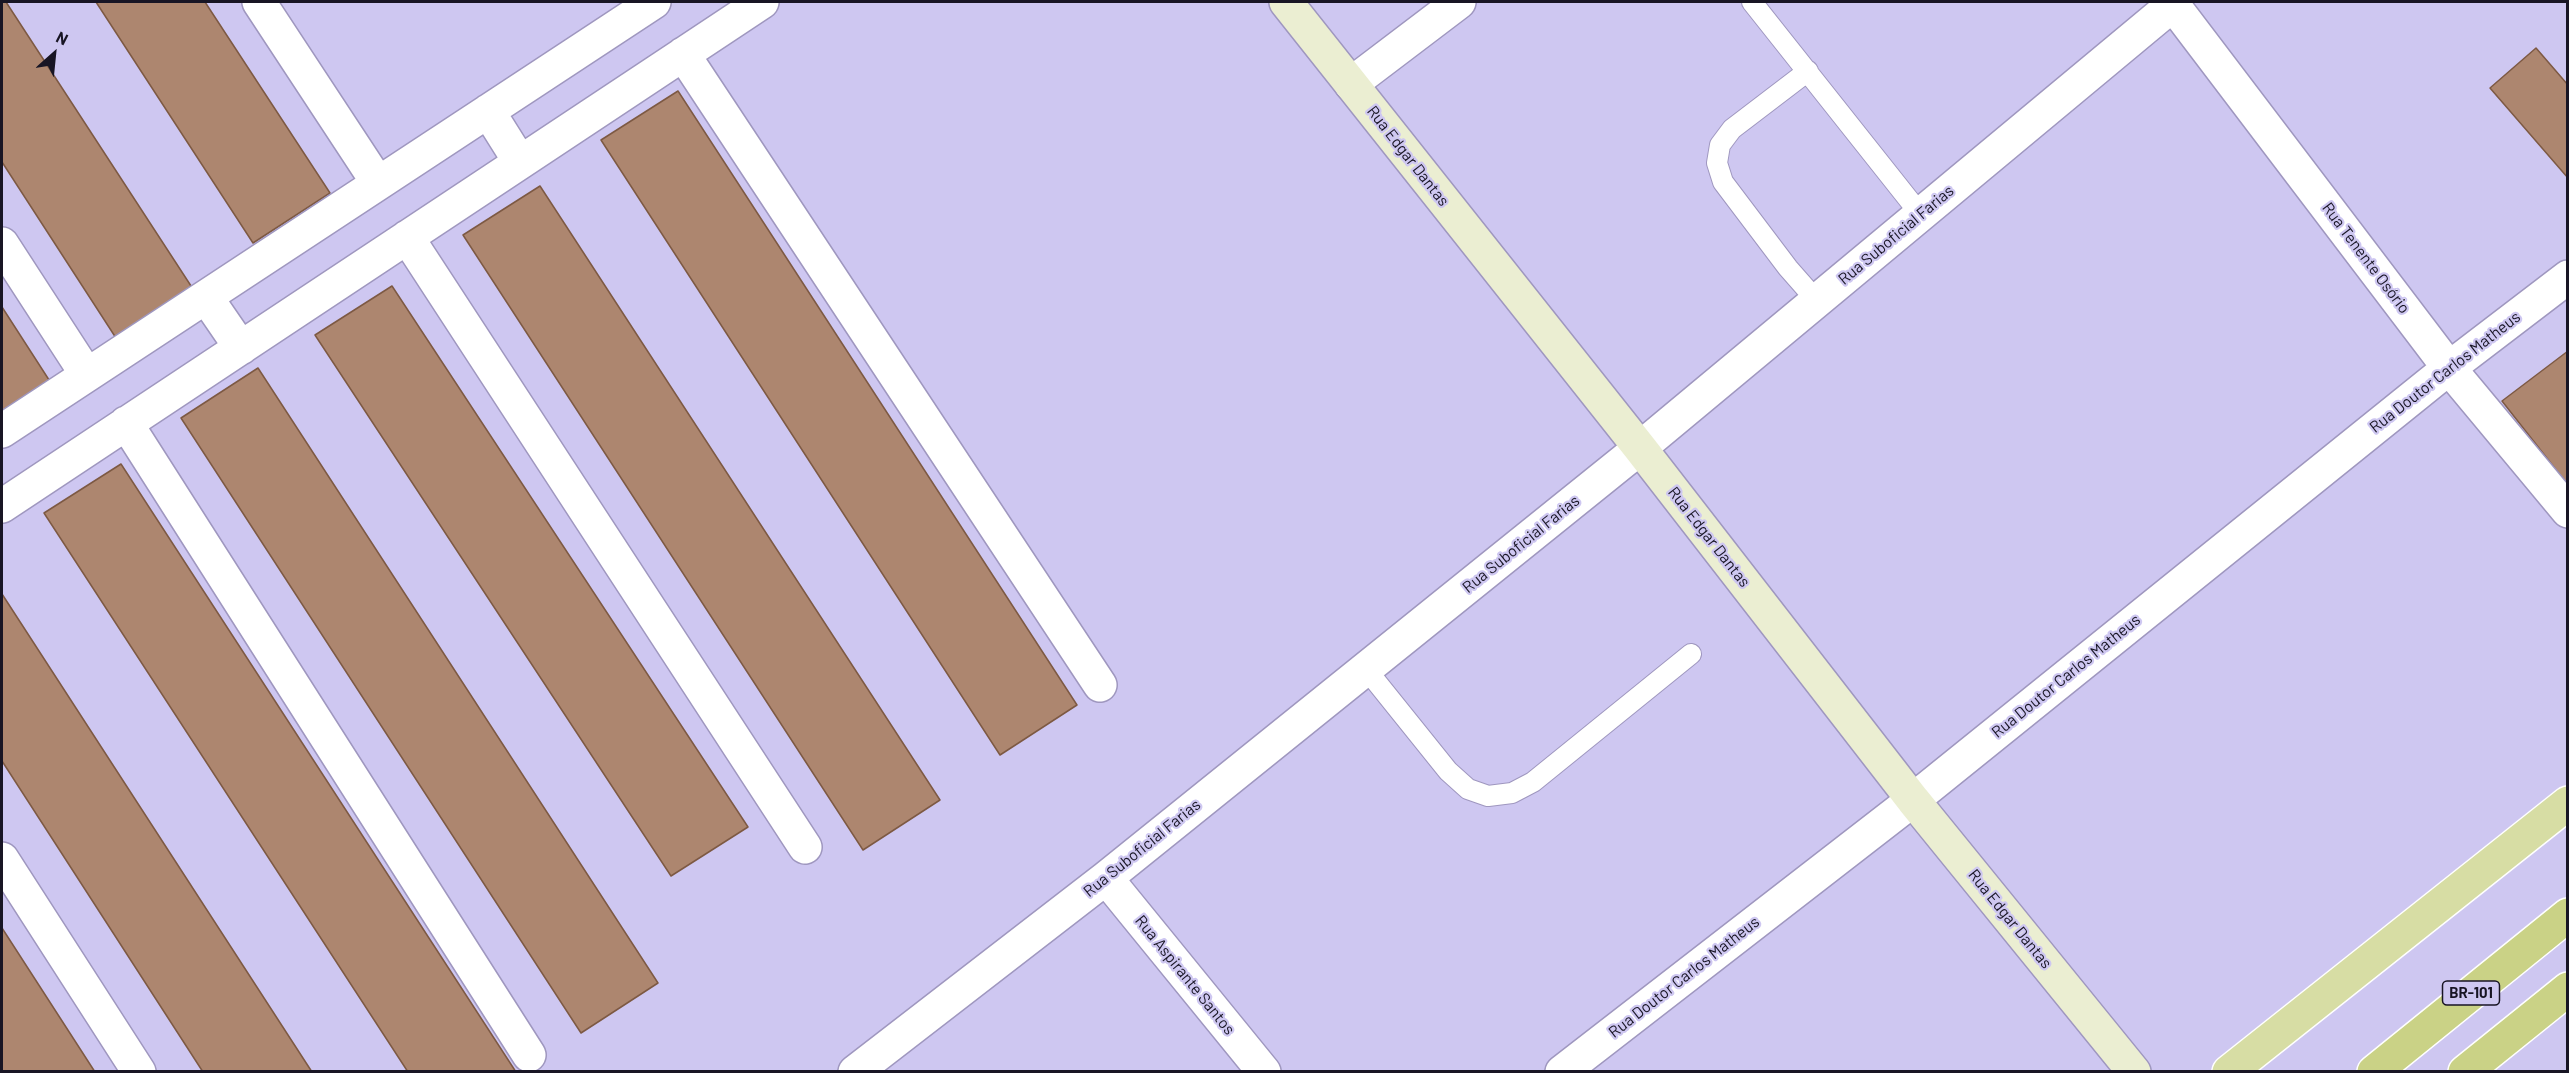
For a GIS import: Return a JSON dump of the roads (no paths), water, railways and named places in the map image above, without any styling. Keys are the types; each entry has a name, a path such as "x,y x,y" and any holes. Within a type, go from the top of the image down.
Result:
{"highway":[{"name":"BR-101","path":"2374,1071 2568,915"},
{"path":"2465,1071 2568,989"}],"main road":[{"name":"Rua Edgar Dantas","path":"1286,2 1640,448 1913,800 2134,1071"},
{"path":"2229,1071 2568,802"}],"street":[{"path":"259,2 378,183"},
{"path":"2,431 654,2"},
{"path":"2,506 762,2"},
{"path":"1351,84 1459,2"},
{"name":"Rua Suboficial Farias","path":"855,1071 1106,878 1640,448 2174,2"},
{"name":"Rua Tenente Osório","path":"2174,2 2450,368 2568,511"},
{"path":"683,54 1100,685"},
{"path":"488,111 520,162"},
{"path":"407,237 805,848"},
{"path":"2,244 87,375"},
{"name":"Rua Doutor Carlos Matheus","path":"1562,1071 1913,800 2450,368 2568,277"},
{"path":"206,297 241,348"},
{"path":"126,423 529,1055"},
{"path":"2,859 139,1071"},
{"name":"Rua Aspirante Santos","path":"1106,878 1264,1071"}],"lane":[{"path":"1752,2 1921,214"},
{"path":"1808,72 1732,129 1720,145 1718,163 1723,182 1788,268 1817,301"},
{"path":"1365,669 1448,771 1468,789 1488,796 1512,793 1533,782 1691,654"}]}
